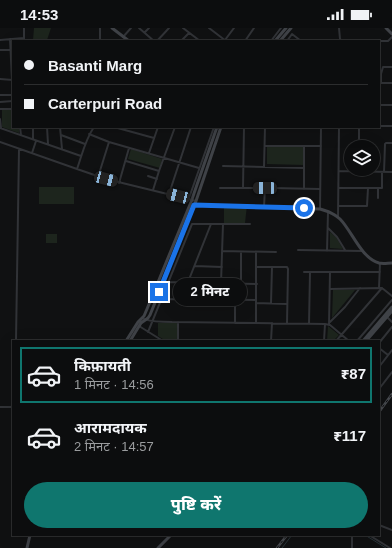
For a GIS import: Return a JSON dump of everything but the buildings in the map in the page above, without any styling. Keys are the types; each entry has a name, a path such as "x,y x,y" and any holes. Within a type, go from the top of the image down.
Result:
{"main road":[{"path":"112,28 127,40"},
{"path":"276,40 286,28"},
{"path":"281,40 291,28"},
{"path":"386,28 392,34"},
{"path":"131,340 143,319 190,204 190,199 216,128"},
{"path":"127,340 136,324 143,319 148,318 150,315 196,201 221,128"},
{"path":"190,204 320,209 338,217 363,251 372,260 380,263 392,263"},
{"path":"366,339 392,307"},
{"path":"386,316 392,311"},
{"path":"27,548 30,536"},
{"path":"158,548 170,536"}],"street":[{"path":"0,40 24,38 24,28"},
{"path":"100,28 101,40"},
{"path":"123,36 131,28"},
{"path":"139,28 155,40"},
{"path":"145,32 149,28"},
{"path":"157,40 170,28"},
{"path":"183,28 199,40"},
{"path":"209,28 224,40"},
{"path":"226,40 234,28"},
{"path":"246,40 254,28"},
{"path":"272,40 281,28"},
{"path":"339,28 341,40"},
{"path":"182,40 189,33"},
{"path":"288,40 292,34 299,40"},
{"path":"380,41 388,41 392,37"},
{"path":"10,39 12,65"},
{"path":"0,50 11,50"},
{"path":"392,67 383,67 380,74 381,83 392,83"},
{"path":"0,80 12,80"},
{"path":"0,95 12,95"},
{"path":"0,102 12,101"},
{"path":"380,105 392,105"},
{"path":"0,109 12,109"},
{"path":"0,119 0,128 81,156"},
{"path":"380,126 392,126"},
{"path":"20,128 21,136"},
{"path":"33,128 33,140"},
{"path":"47,128 48,144"},
{"path":"60,128 62,149"},
{"path":"77,170 85,144 93,128"},
{"path":"118,128 154,138"},
{"path":"149,153 158,128"},
{"path":"154,190 159,171 175,128"},
{"path":"168,194 191,128"},
{"path":"190,199 199,168 216,128"},
{"path":"243,188 244,128"},
{"path":"264,167 265,128"},
{"path":"320,209 321,128"},
{"path":"338,217 340,128"},
{"path":"359,128 359,140"},
{"path":"90,134 109,142 199,168"},
{"path":"61,135 85,144"},
{"path":"32,153 36,141"},
{"path":"0,142 98,177 196,201"},
{"path":"98,177 109,142"},
{"path":"339,188 381,188 384,144 392,143"},
{"path":"265,146 321,146"},
{"path":"304,146 304,189"},
{"path":"119,183 129,148"},
{"path":"16,340 19,149"},
{"path":"126,161 159,171"},
{"path":"223,166 304,168"},
{"path":"339,171 344,171"},
{"path":"380,172 392,172"},
{"path":"148,176 157,179"},
{"path":"220,188 320,189"},
{"path":"264,207 265,188"},
{"path":"338,206 367,206 368,188"},
{"path":"378,188 378,198"},
{"path":"327,251 328,212"},
{"path":"188,282 211,224"},
{"path":"222,283 223,224"},
{"path":"148,332 192,225 250,224"},
{"path":"328,228 337,237 346,251"},
{"path":"298,250 363,251"},
{"path":"222,251 276,252"},
{"path":"241,252 241,284"},
{"path":"256,252 256,323"},
{"path":"337,340 380,288 380,263"},
{"path":"195,266 222,267"},
{"path":"256,267 286,267 288,269 287,323"},
{"path":"271,303 272,267"},
{"path":"304,272 380,272"},
{"path":"309,324 310,272"},
{"path":"329,324 330,272"},
{"path":"168,282 257,284"},
{"path":"329,324 360,288"},
{"path":"330,289 380,288 392,296"},
{"path":"162,299 235,300 287,304"},
{"path":"235,300 235,322"},
{"path":"358,340 392,300"},
{"path":"386,316 392,322"},
{"path":"143,319 152,321 178,322 329,324 348,340"},
{"path":"178,322 178,340"},
{"path":"271,340 272,323"},
{"path":"324,340 326,324"},
{"path":"139,326 161,340"},
{"path":"380,341 392,327"},
{"path":"380,349 388,355"},
{"path":"380,366 392,350"},
{"path":"380,388 392,372"},
{"path":"0,407 12,406"},
{"path":"380,525 392,530"},
{"path":"352,536 352,548"},
{"path":"372,536 390,548"}],"shaded area":[{"path":"34,28 51,28 47,40 33,40"},
{"path":"2,110 12,110 12,128 19,128 19,133 2,127"},
{"path":"267,146 304,147 304,165 267,164"},
{"path":"131,149 162,159 160,168 128,159"},
{"path":"39,187 74,187 74,204 39,204"},
{"path":"224,204 247,205 245,223 224,224"},
{"path":"330,232 336,237 343,249 330,248"},
{"path":"46,234 57,234 57,243 46,243"},
{"path":"333,290 355,290 332,318"},
{"path":"158,323 177,323 177,340 164,340 158,336"},
{"path":"328,326 339,335 334,340 327,340"}],"waterway":[{"path":"282,548 291,536"},
{"path":"367,536 386,548"}],"railway":[{"path":"380,411 392,394"},
{"path":"277,548 286,536"}],"route":[{"path":"159,292 194,205 304,208"}]}
